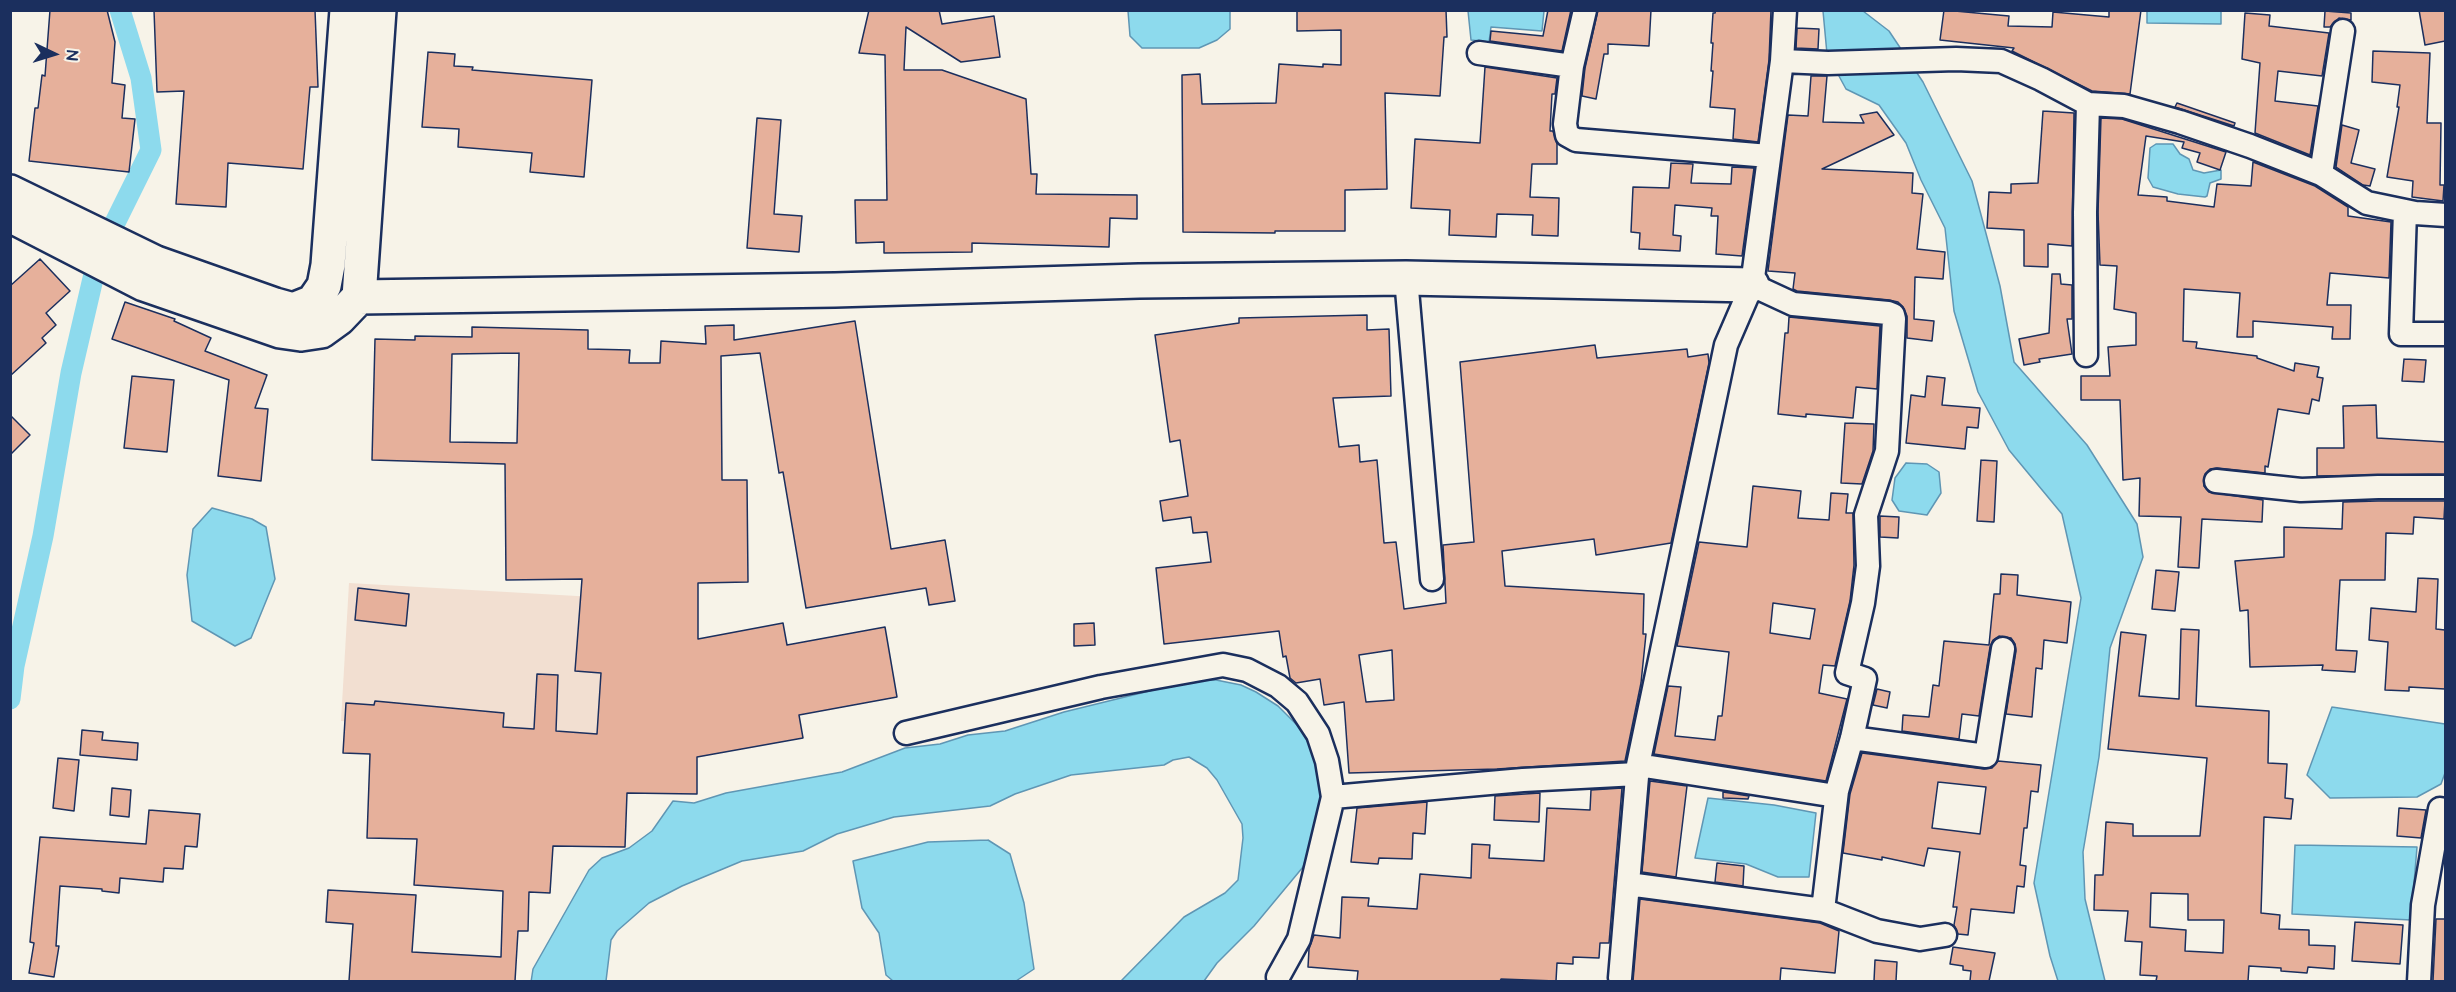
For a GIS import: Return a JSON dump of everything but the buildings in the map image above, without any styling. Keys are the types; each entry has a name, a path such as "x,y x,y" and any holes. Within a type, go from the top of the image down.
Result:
{"street":[{"path":"150,274 293,310 313,302 324,286 328,265 347,10"},
{"path":"10,192 82,239 150,274 280,332 301,334 321,331 339,318 360,297 379,10"},
{"path":"1584,10 1572,66 1565,124 1568,135 1576,140 1769,156"},
{"path":"1620,978 1637,770 1726,345 1752,285 1782,61 1785,10"},
{"path":"2322,174 2343,32"},
{"path":"1479,53 1572,66"},
{"path":"1782,61 1827,63 2001,61 2088,104 2124,106 2250,146 2322,174 2367,203 2405,211 2445,215"},
{"path":"2086,355 2085,212 2088,104"},
{"path":"2405,211 2400,333 2445,334"},
{"path":"10,215 82,239"},
{"path":"360,297 835,290 1139,281 1407,278 1752,285 1793,304 1893,315 1887,451 1866,515 1868,566 1863,603 1847,673 1865,680 1836,796 1822,910"},
{"path":"1407,278 1432,579"},
{"path":"2217,481 2301,490 2445,487"},
{"path":"1852,738 1986,756 2003,649"},
{"path":"906,733 1101,687 1223,666 1247,670 1278,686 1296,702 1318,734 1327,761 1333,797 1299,939 1278,976"},
{"path":"1333,797 1637,770 1836,796"},
{"path":"2419,981 2423,905 2444,805"},
{"path":"1628,884 1822,910 1877,931 1920,939 1945,935"}],"shaded area":[{"path":"349,583 647,600 638,738 341,721"}],"water":[{"path":"1128,11 1230,11 1230,29 1217,40 1199,48 1142,48 1130,36"},
{"path":"1468,11 1544,11 1542,31 1491,27 1489,42 1471,40"},
{"path":"1823,11 1863,11 1889,31 1923,82 1972,181 2000,286 2014,362 2087,445 2137,524 2143,557 2110,648 2099,757 2083,852 2085,899 2105,981 2058,981 2050,956 2034,883 2081,598 2062,514 2009,450 1978,392 1954,311 1945,228 1906,143 1879,105 1846,89 1827,54"},
{"path":"2147,11 2221,11 2221,24 2147,23"},
{"path":"2156,144 2173,144 2180,154 2189,159 2193,170 2204,173 2221,170 2221,179 2210,183 2205,197 2178,194 2153,187 2148,178 2150,148"},
{"path":"1906,463 1927,464 1939,472 1941,493 1927,515 1899,511 1892,500 1895,478"},
{"path":"212,508 252,519 266,527 275,579 251,638 235,646 192,621 187,575 193,529"},
{"path":"1194,680 1216,680 1241,685 1278,706 1298,726 1312,750 1321,786 1317,828 1303,867 1254,926 1217,963 1204,981 1121,981 1184,917 1225,893 1238,880 1243,838 1242,824 1217,780 1207,768 1189,757 1173,760 1164,765 1071,775 1015,794 990,806 894,817 837,834 803,851 742,861 682,886 649,903 617,931 611,940 606,981 531,982 533,969 589,870 602,858 629,848 652,831 673,801 694,803 726,793 842,772 905,748 940,744 968,735 1005,731 1064,712"},
{"path":"2332,707 2445,724 2445,773 2441,784 2417,797 2330,798 2307,775"},
{"path":"1708,798 1774,805 1816,813 1809,877 1778,877 1746,864 1695,858"},
{"path":"988,840 1010,854 1024,903 1034,969 1016,981 893,981 886,975 879,933 862,908 853,861 928,842"},
{"path":"2295,845 2417,847 2411,920 2292,914"}],"waterway":[{"path":"10,699 14,666 43,536 71,373 98,257 151,150 141,78 120,10"}]}
